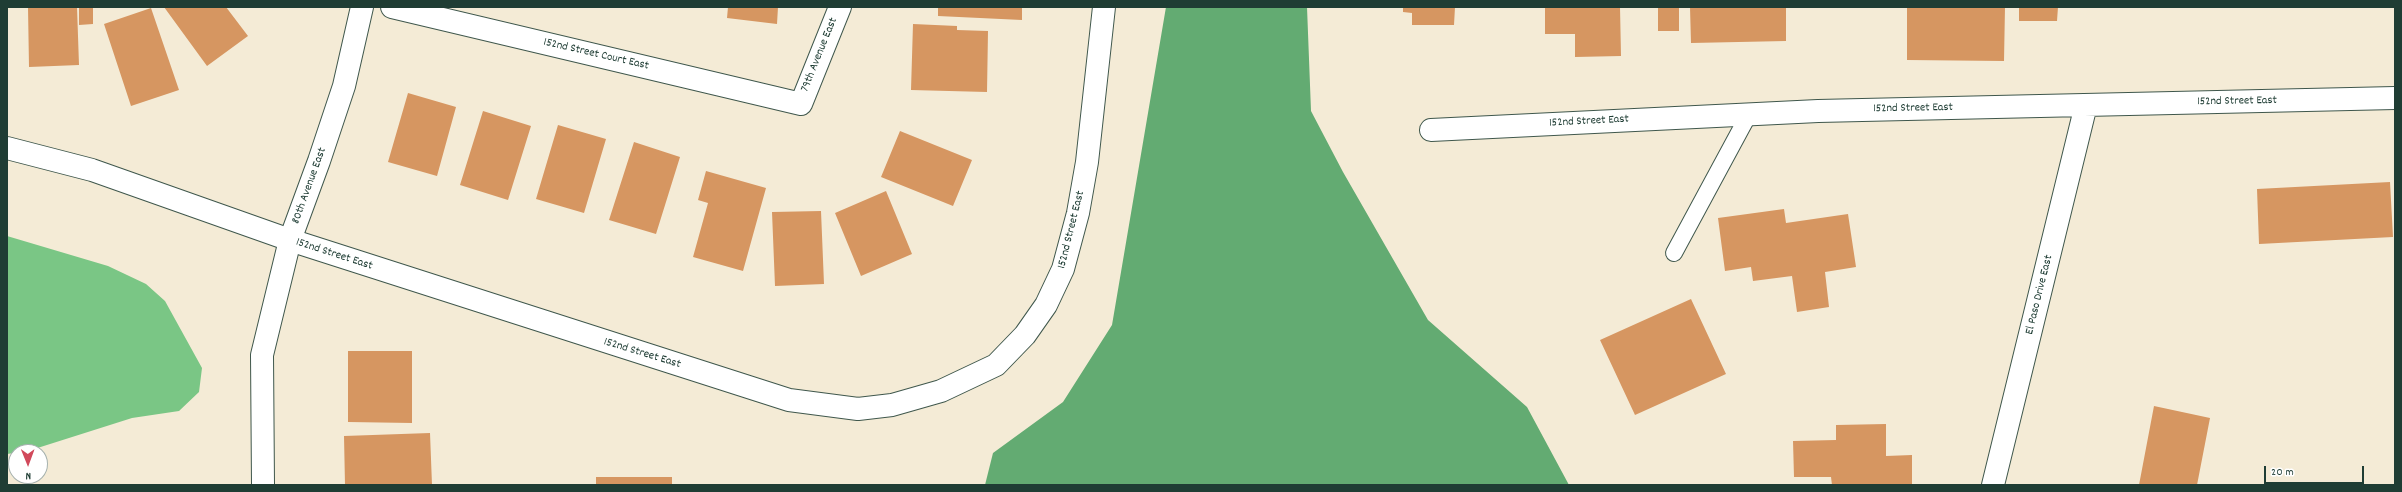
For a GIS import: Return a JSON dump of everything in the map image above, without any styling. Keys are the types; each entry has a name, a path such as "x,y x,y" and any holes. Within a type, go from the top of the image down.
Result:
{"street":[{"name":"80th Avenue East","path":"263,485 262,355 290,240 319,161 344,86 362,7"},
{"name":"152nd Street Court East","path":"392,7 801,104"},
{"name":"79th Avenue East","path":"801,104 840,7"},
{"name":"152nd Street East","path":"7,148 92,170 290,240 789,400 858,409 892,405 941,391 996,365 1025,335 1046,305 1063,269 1078,213 1087,162 1096,92 1104,7"},
{"name":"152nd Street East","path":"1431,130 1749,114 2395,98"},
{"name":"El Paso Drive East","path":"1993,485 2086,105"}],"lane":[{"path":"1674,253 1749,114"}],"green space":[{"path":"1166,7 1307,7 1311,111 1343,172 1428,320 1527,407 1569,485 985,485 993,453 1063,402 1112,325"},
{"path":"7,236 108,266 146,284 165,301 202,368 199,392 179,411 132,418 48,445 8,444 7,454"}],"building":[{"path":"28,7 77,7 79,65 29,67"},
{"path":"79,7 93,7 93,24 79,25"},
{"path":"164,7 226,7 248,36 207,66"},
{"path":"728,7 778,7 777,24 727,18"},
{"path":"938,7 1022,7 1022,20 938,16"},
{"path":"1403,7 1455,7 1454,25 1412,25 1412,13 1403,12"},
{"path":"1545,7 1620,7 1621,56 1575,57 1575,34 1545,34"},
{"path":"1658,7 1679,7 1679,31 1658,31"},
{"path":"1690,7 1786,7 1786,41 1691,43"},
{"path":"1907,7 2005,7 2004,61 1907,60"},
{"path":"2019,7 2058,7 2057,21 2019,21"},
{"path":"151,8 179,90 131,106 104,24"},
{"path":"913,24 957,26 957,30 988,31 987,92 911,90"},
{"path":"408,93 456,107 437,176 388,162"},
{"path":"483,111 531,126 508,200 460,185"},
{"path":"558,125 606,139 584,213 536,199"},
{"path":"900,131 972,160 953,206 881,177"},
{"path":"634,142 680,157 656,234 609,220"},
{"path":"706,171 766,188 743,271 693,257 708,203 698,200"},
{"path":"2390,182 2393,237 2259,244 2257,189"},
{"path":"886,191 912,254 861,276 835,213"},
{"path":"1784,209 1786,223 1848,214 1856,267 1825,272 1829,307 1797,312 1792,276 1753,281 1751,267 1725,271 1718,218"},
{"path":"821,211 824,284 775,286 772,212"},
{"path":"1691,299 1726,374 1635,415 1600,340"},
{"path":"348,351 412,351 412,423 348,422"},
{"path":"2154,406 2210,418 2197,485 2139,485"},
{"path":"1886,424 1886,456 1912,455 1912,485 1832,485 1831,477 1794,477 1793,441 1836,440 1836,425"},
{"path":"430,433 432,485 345,485 344,436"},
{"path":"596,477 672,477 672,485 596,485"}]}
